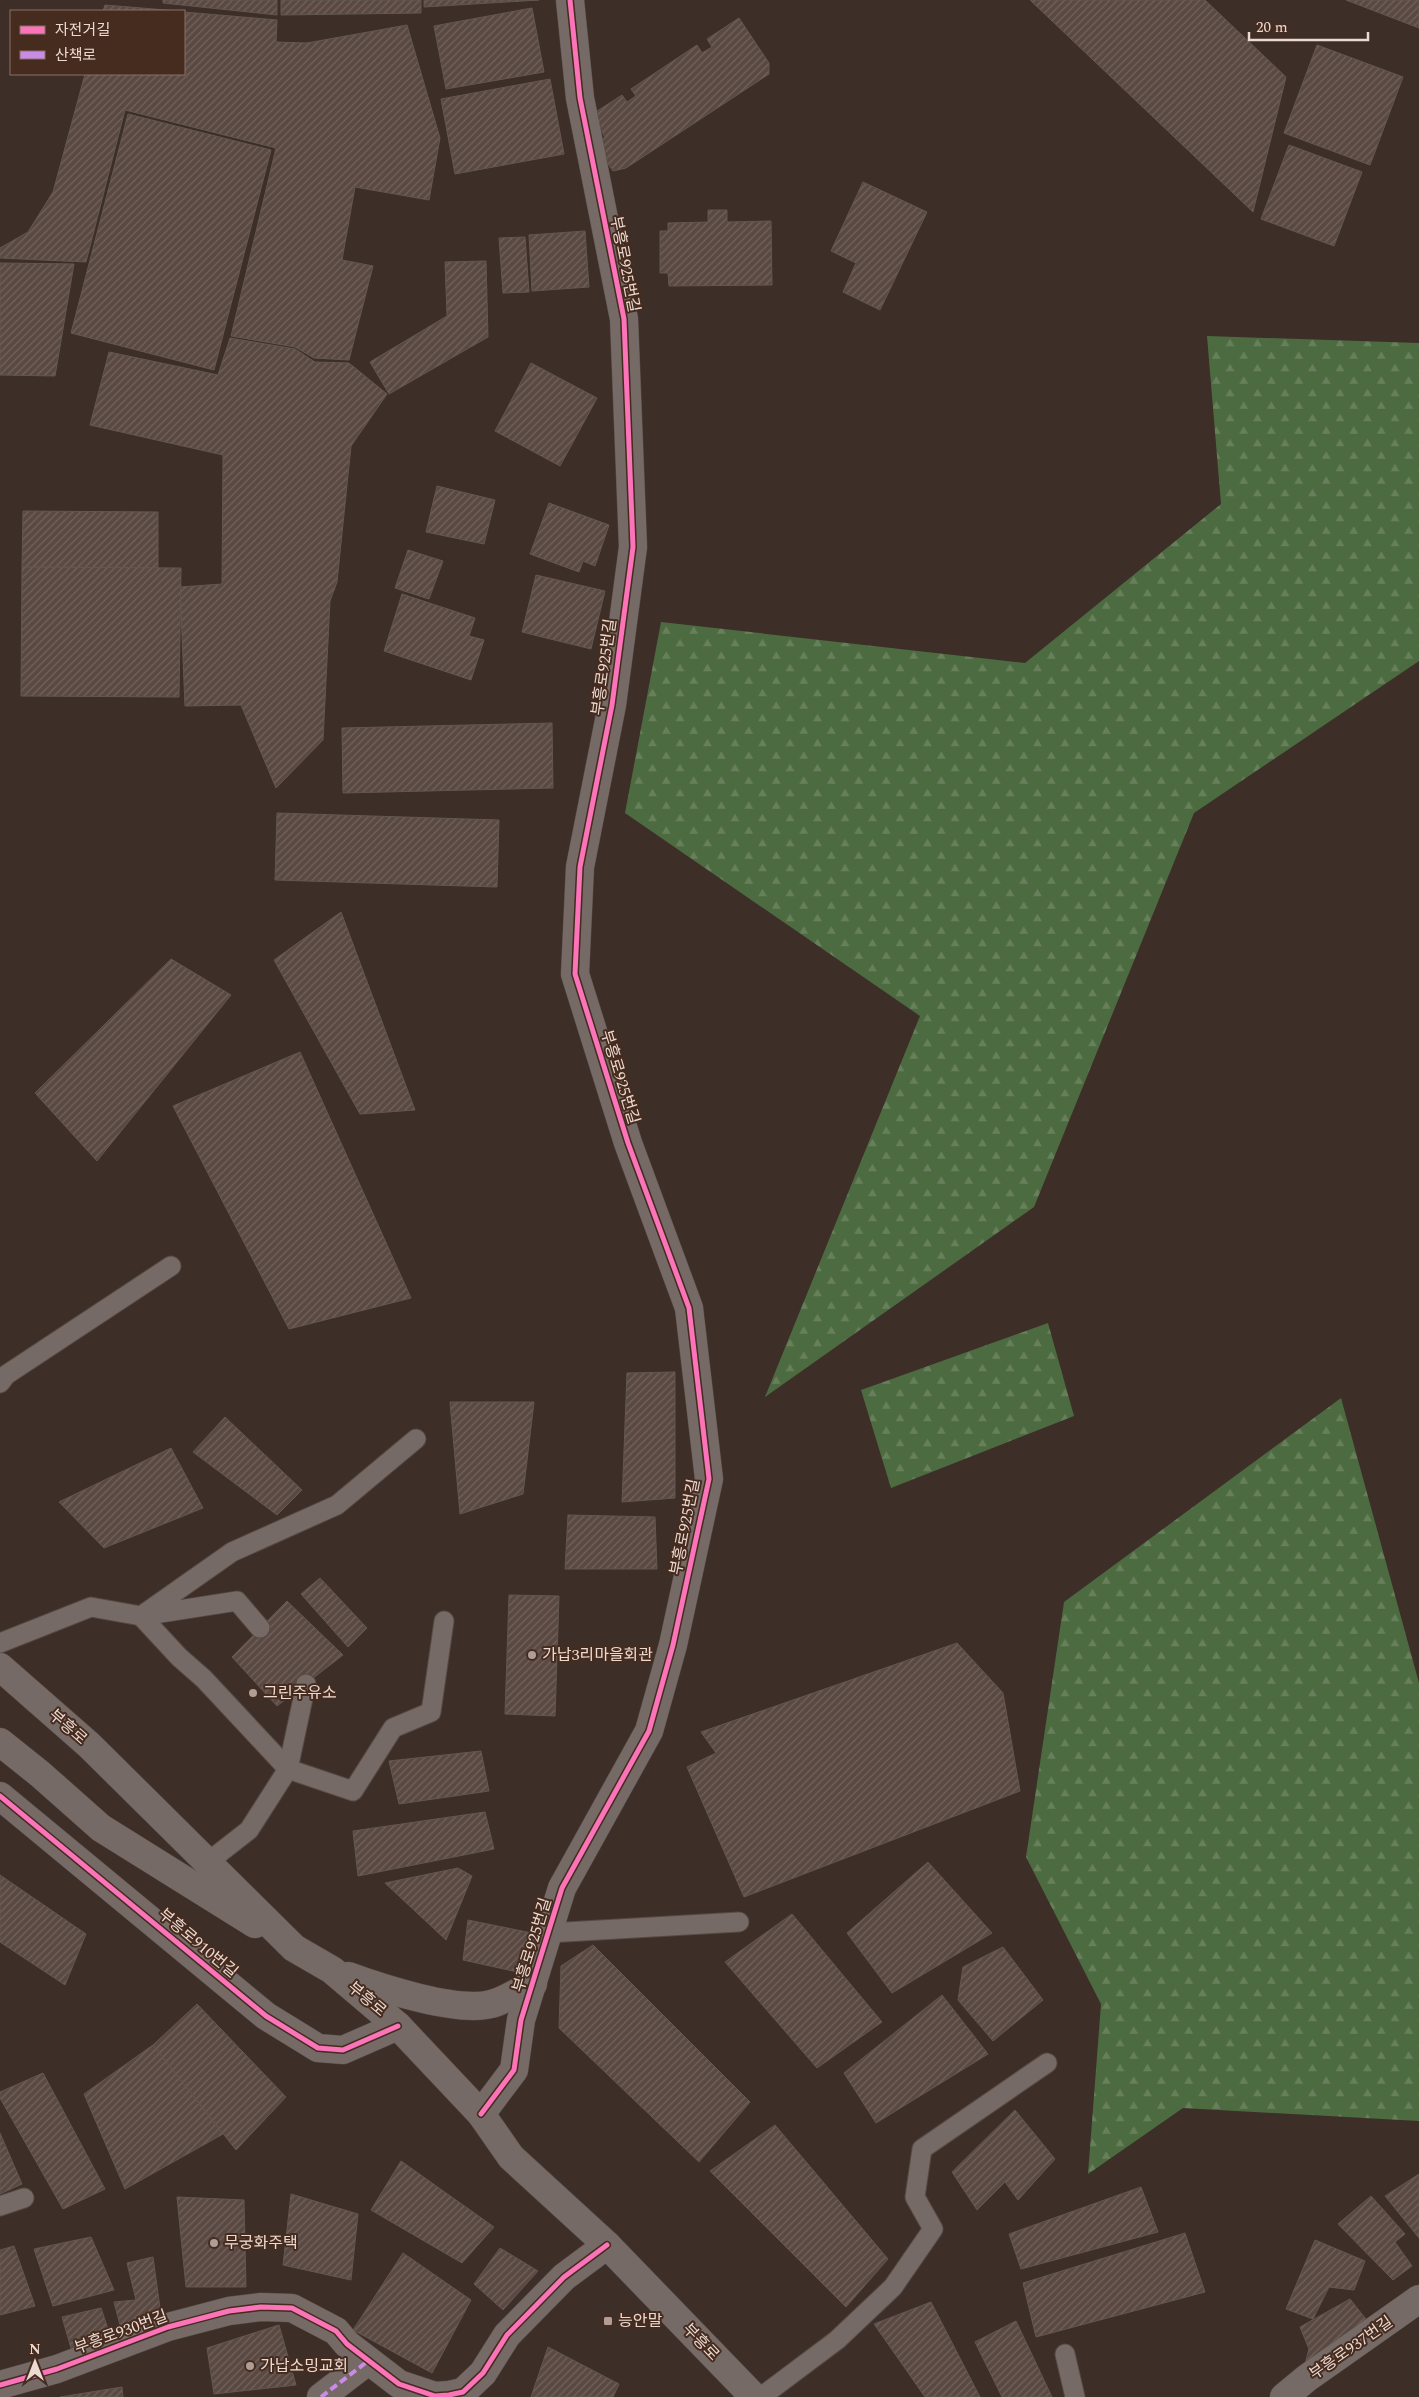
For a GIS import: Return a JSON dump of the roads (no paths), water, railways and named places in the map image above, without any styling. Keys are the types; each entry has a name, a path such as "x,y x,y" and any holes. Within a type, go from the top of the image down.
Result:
{"street":[{"name":"부흥로925번길","path":"481,2114 514,2070 521,2020 562,1888 648,1731 672,1646 708,1478 689,1308 628,1143 575,974 580,867 612,705 633,547 624,319 580,98 570,0"},
{"name":"부흥로","path":"0,1667 89,1745 294,1948 332,1970 398,2026 481,2114 511,2157 607,2245 754,2397"},
{"path":"0,1742 101,1828 294,1948"},
{"name":"부흥로910번길","path":"0,1796 266,2016 318,2048 343,2050 398,2026"},
{"path":"332,1970 377,1987 449,2004 490,2004 533,1984"},
{"name":"부흥로930번길","path":"0,2385 57,2369 168,2327 229,2311 261,2307 292,2308 314,2317 336,2331 347,2344 368,2362 399,2384 435,2396 464,2394 483,2373 507,2334 564,2277 607,2245"},
{"name":"부흥로937번길","path":"1284,2397 1307,2378 1419,2299"},
{"path":"321,2397 368,2362"}],"lane":[{"path":"0,1383 6,1375 171,1266"},
{"path":"140,1616 232,1552 337,1505 416,1439"},
{"path":"0,1643 91,1607 140,1616 237,1602 260,1628"},
{"path":"140,1616 179,1657 204,1679 288,1769 353,1791 393,1728 431,1712 444,1621"},
{"path":"208,1862 248,1830 288,1769 306,1684"},
{"path":"548,1933 739,1922"},
{"path":"761,2397 837,2340 893,2286 933,2229 915,2197 922,2149 1046,2063"},
{"path":"0,2206 24,2198"},
{"path":"1065,2354 1075,2397"}],"place":[{"name":"가납3리마을회관","path":"532,1655"},
{"name":"그린주유소","path":"253,1693"},
{"name":"무궁화주택","path":"214,2243"},
{"name":"능안말","path":"608,2321"},
{"name":"가납소밍교회","path":"250,2366"}]}
